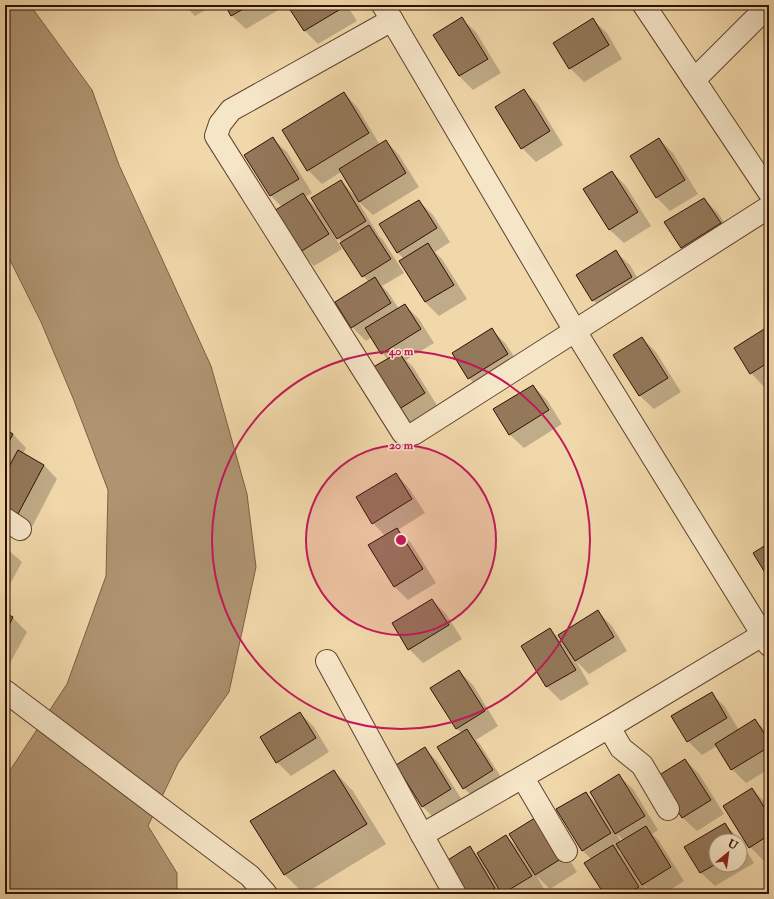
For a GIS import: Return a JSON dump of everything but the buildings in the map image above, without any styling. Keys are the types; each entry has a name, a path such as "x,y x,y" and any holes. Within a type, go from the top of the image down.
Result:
{"street":[{"path":"644,5 769,192"},
{"path":"694,80 769,5"},
{"path":"422,835 767,637 575,330 387,12 231,110 220,124 216,136 404,433 409,435 415,433 575,330 769,207"},
{"path":"327,661 455,894"},
{"path":"5,691 250,876 266,894"},
{"path":"609,727 620,748 642,765 668,809"},
{"path":"523,778 566,851"}],"shaded area":[{"path":"5,5 30,5 92,90 119,165 211,366 247,494 256,567 229,692 178,763 148,826 177,873 177,894 5,894 5,778 67,684 106,576 108,490 73,398 41,322 5,250"}]}
